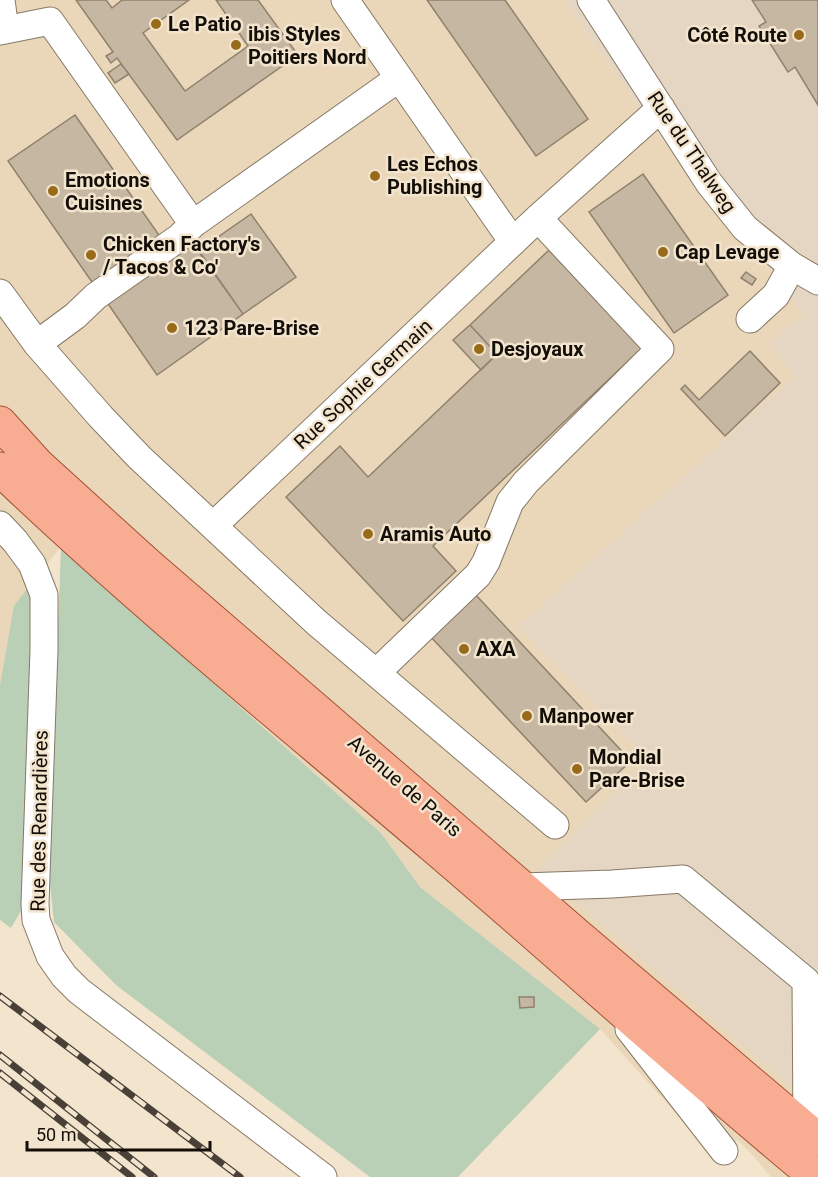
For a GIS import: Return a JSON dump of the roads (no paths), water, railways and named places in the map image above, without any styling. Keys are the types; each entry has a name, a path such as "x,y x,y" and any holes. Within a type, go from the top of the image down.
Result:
{"main road":[{"name":"Avenue de Paris","path":"0,423 38,465 75,499 522,887 814,1134"},
{"name":"Avenue de Paris","path":"0,469 52,519 115,574 816,1177"}],"street":[{"path":"1,0 2,31 50,21 193,224"},
{"path":"345,0 513,242"},
{"name":"Rue du Thalweg","path":"591,0 709,183 745,228 792,266 818,281"},
{"path":"37,344 75,316 96,296 180,237 193,224 399,78"},
{"name":"Rue Sophie Germain","path":"213,526 513,242 661,108"},
{"path":"376,673 478,575 486,562 510,502 526,482 660,348 538,219"},
{"path":"750,319 776,295 792,266"},
{"path":"0,293 37,344 139,457 316,622 555,825"},
{"name":"Rue des Renardières","path":"0,525 32,564 44,595 35,904 36,920 50,956 63,976 101,1009 323,1177"},
{"path":"522,887 682,879 806,981 814,1134"},
{"path":"595,986 724,1152"}],"railway":[{"path":"0,996 240,1177"},
{"path":"0,1055 154,1177"},
{"path":"0,1073 132,1177"}],"place":[{"name":"Le Patio","path":"156,24"},
{"name":"Côté Route","path":"799,35"},
{"name":"ibis Styles Poitiers Nord","path":"236,45"},
{"name":"Les Echos Publishing","path":"375,176"},
{"name":"Emotions Cuisines","path":"53,191"},
{"name":"Cap Levage","path":"663,252"},
{"name":"Chicken Factory's / Tacos & Co'","path":"91,255"},
{"name":"123 Pare-Brise","path":"172,328"},
{"name":"Desjoyaux","path":"479,349"},
{"name":"Aramis Auto","path":"368,534"},
{"name":"AXA","path":"464,649"},
{"name":"Manpower","path":"527,716"},
{"name":"Mondial Pare-Brise","path":"577,769"}]}
